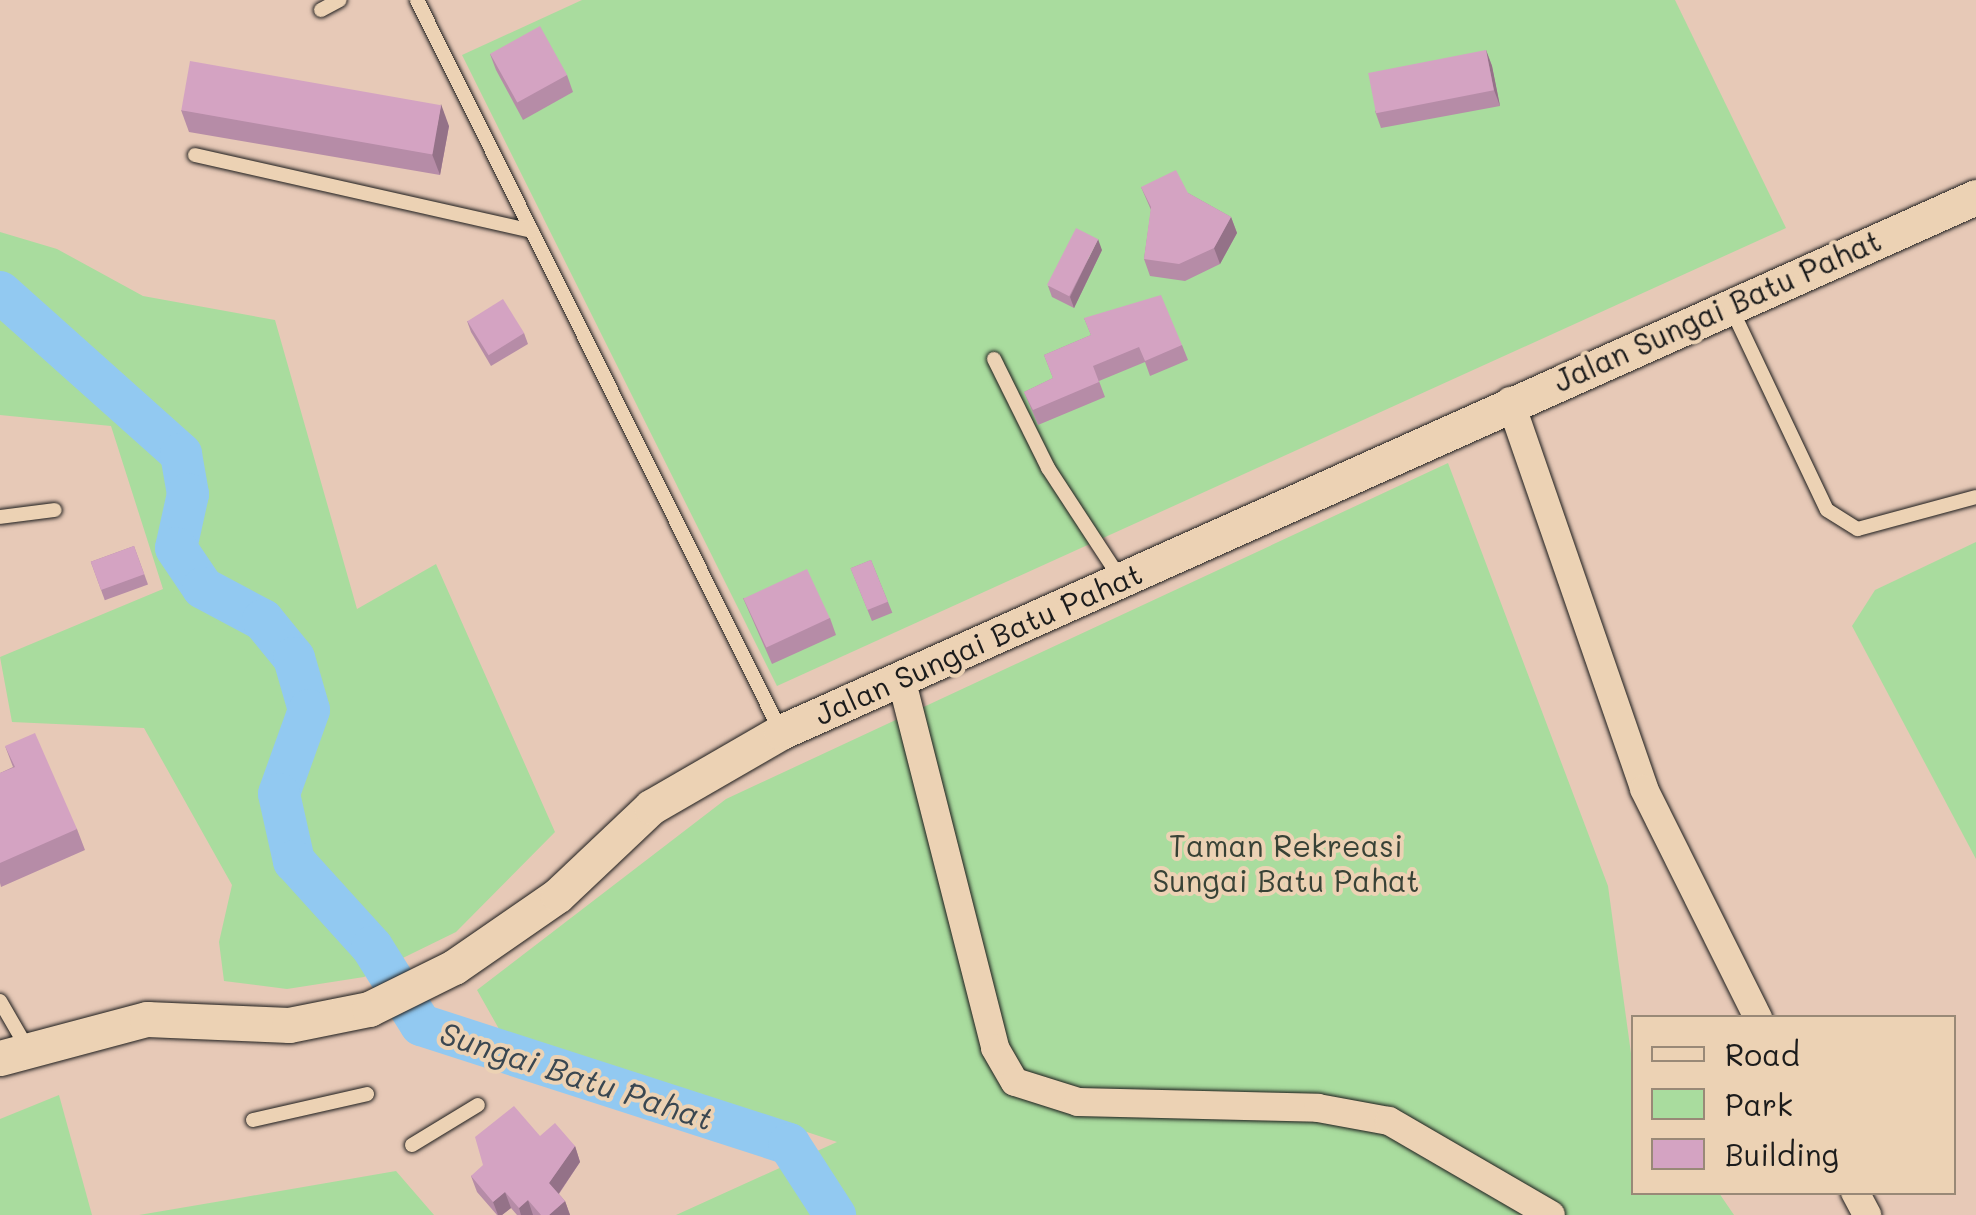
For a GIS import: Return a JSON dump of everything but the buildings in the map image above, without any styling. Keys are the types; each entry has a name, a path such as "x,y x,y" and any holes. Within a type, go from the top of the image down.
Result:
{"street":[{"name":"Jalan Sungai Batu Pahat","path":"13,1052 147,1018 290,1025 368,1009 454,967 558,896 651,807 782,732 1510,401 1976,197"},
{"path":"1510,401 1644,789 1757,1015"},
{"path":"901,678 995,1048 1015,1082 1078,1102 1318,1108 1389,1121 1551,1215"}],"lane":[{"path":"321,10 340,0"},
{"path":"417,0 782,732"},
{"path":"195,156 532,230"},
{"path":"1730,304 1826,510 1858,529 1976,497"},
{"path":"994,360 1048,468 1120,578"},
{"path":"0,517 55,510"},
{"path":"0,1001 13,1052"},
{"path":"253,1120 368,1094"},
{"path":"412,1145 478,1104"}],"green space":[{"path":"582,0 1675,0 1786,228 777,686 462,55"},
{"path":"0,232 57,249 143,296 275,320 357,609 436,564 555,832 456,932 364,977 287,989 224,981 219,942 232,885 144,728 12,722 0,657 163,589 111,426 0,415"},
{"name":"Taman Rekreasi Sungai Batu Pahat","path":"1448,463 1608,886 1631,1053 1631,1195 1720,1195 1734,1215 676,1215 837,1142 499,1029 477,990 726,799"},
{"path":"1976,542 1976,859 1852,626 1875,590"},
{"path":"59,1095 92,1215 0,1215 0,1119"},
{"path":"396,1171 434,1215 139,1215 245,1197"}],"waterway":[{"name":"Sungai Batu Pahat","path":"0,292 181,454 188,494 176,548 203,588 263,620 294,658 309,710 279,794 294,861 372,947 421,1025 789,1144 835,1215"}]}
